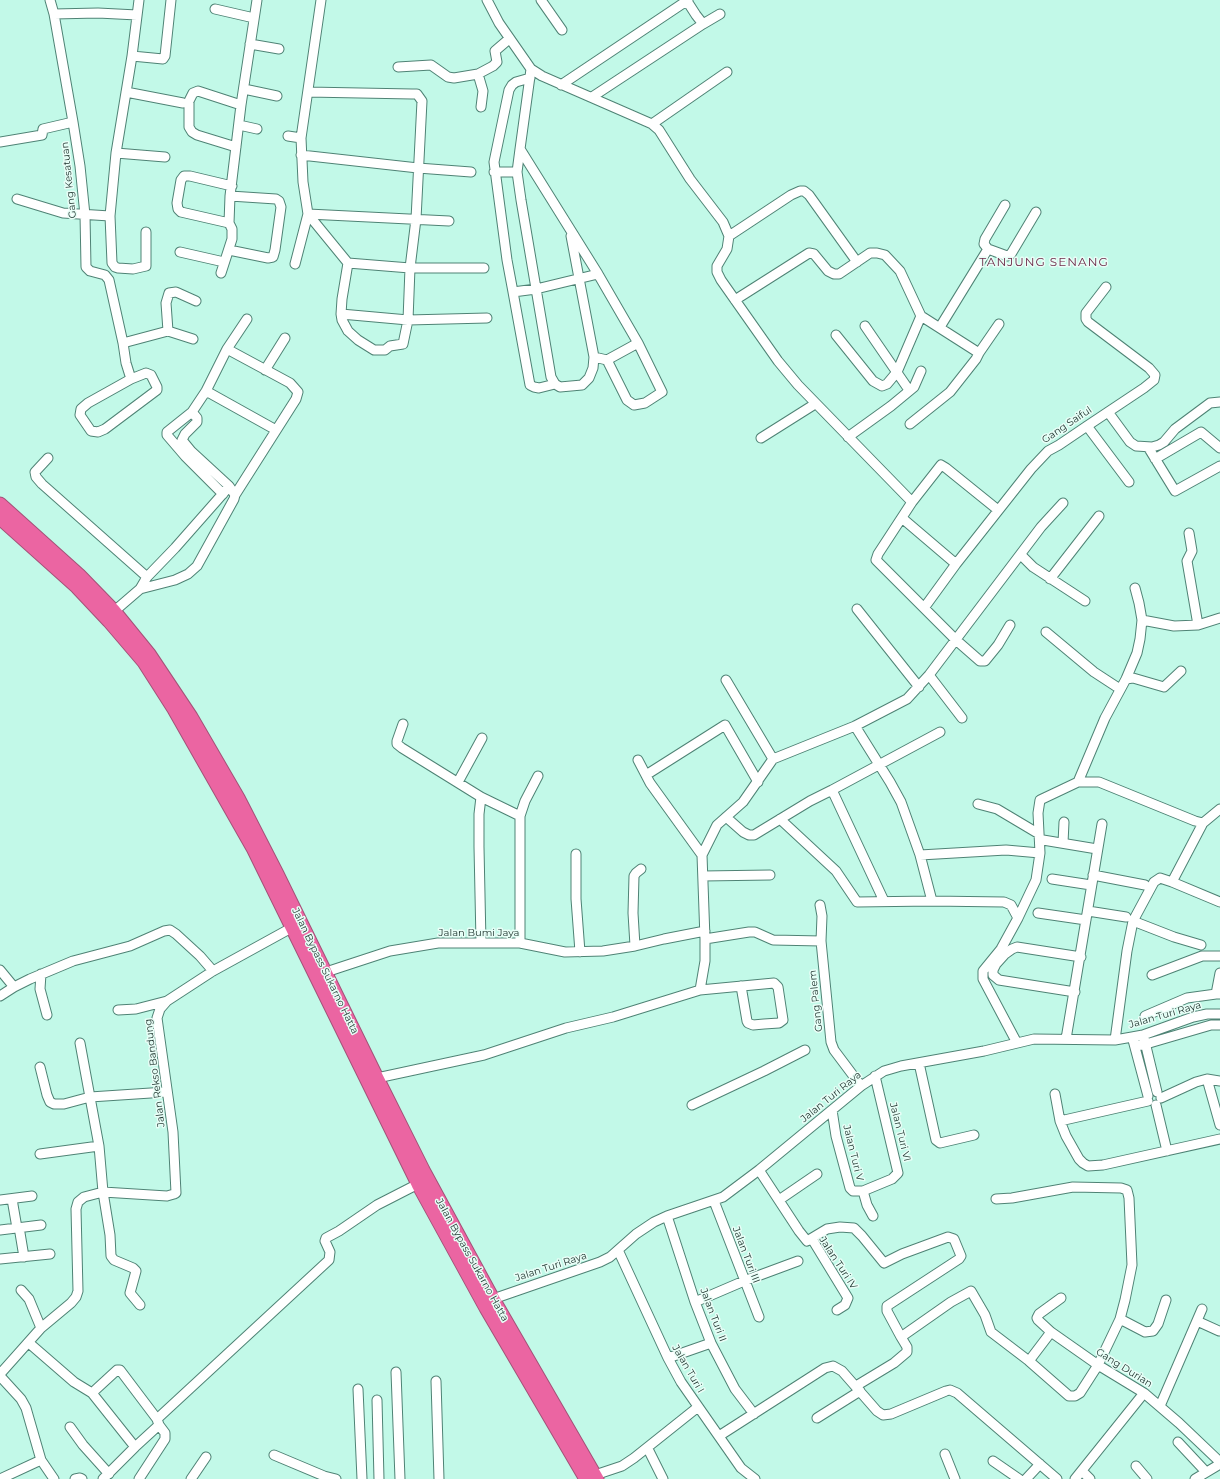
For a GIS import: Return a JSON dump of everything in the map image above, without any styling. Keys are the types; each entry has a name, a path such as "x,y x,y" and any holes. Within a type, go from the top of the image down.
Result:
{"highway":[{"name":"Jalan Bypass Sukarno Hatta","path":"0,504 79,575 110,614 144,662 174,709 253,848 418,1184 486,1308 588,1478"},
{"name":"Jalan Bypass Sukarno Hatta","path":"0,518 77,587 110,614 149,654 191,717 256,832 423,1170 588,1478"}],"street":[{"name":"Gang Kesatuan","path":"50,0 54,14 73,122 85,215 86,267 90,271 105,275 110,280 124,343"},
{"path":"139,0 132,56 116,153 110,216 112,263 115,267 133,268 146,266 146,232"},
{"path":"132,56 163,59 165,56 171,0"},
{"path":"221,273 232,239 232,229 229,223 230,196 241,105 257,0"},
{"path":"321,0 301,138 303,182 309,214 312,219 348,263 410,268 484,268"},
{"path":"487,0 530,74 517,172 551,377 555,384 560,387 582,384 589,378 594,368 594,357 570,231"},
{"path":"541,0 562,30"},
{"path":"561,85 688,0 703,24"},
{"path":"215,9 254,18"},
{"path":"54,14 98,13 137,15"},
{"path":"592,97 720,14"},
{"path":"398,67 431,65 436,67 448,77 454,78 478,74 493,66 497,62 495,50 510,38"},
{"path":"250,44 279,49"},
{"path":"652,124 727,72"},
{"path":"478,74 483,91 481,107"},
{"path":"555,384 539,388 530,385 507,260 494,172 498,137 509,90 512,85 530,74 542,76 592,97 652,124 659,130 690,179 723,222 729,236 727,249 717,266 717,272 735,300 778,361 815,404 912,502"},
{"path":"244,89 277,96"},
{"path":"236,147 197,135 192,132 189,126 189,101 193,93 198,91 241,105"},
{"path":"126,92 183,103"},
{"path":"308,92 417,94 422,101 416,219 410,268 408,320 404,344 390,346 385,350 379,350 370,347 348,331 342,320 341,314 348,263"},
{"path":"0,142 42,135 43,129 73,122"},
{"path":"239,125 257,129"},
{"path":"288,136 301,138"},
{"path":"520,149 598,274 638,343 662,392 655,398 645,403 634,405 627,400 607,360"},
{"path":"116,153 165,157"},
{"path":"301,155 418,168 471,172"},
{"path":"494,172 517,172"},
{"path":"229,223 180,212 178,209 178,202 181,180 184,176 190,176 232,186"},
{"path":"729,236 791,195 804,191 809,195 856,262"},
{"path":"229,250 268,258 273,257 281,207 279,201 272,198 230,196"},
{"path":"17,199 63,213 110,216"},
{"path":"1005,205 985,239 984,244 988,249 1007,256 1011,254 1036,212"},
{"path":"309,214 449,221"},
{"path":"295,264 309,214"},
{"path":"940,327 988,249"},
{"path":"180,252 224,262"},
{"path":"735,300 809,253 814,254 828,271 834,274 839,274 870,253 877,253 885,255 900,271 921,316 979,353"},
{"path":"513,292 536,289 598,274"},
{"name":"Gang Saiful","path":"924,608 998,510 1048,451 1154,380 1155,375 1149,368 1086,319 1086,314 1089,309 1106,287"},
{"path":"168,331 166,303 169,293 176,292 196,301"},
{"path":"341,314 408,320 487,318"},
{"path":"836,335 873,380 882,386 887,384 897,372 921,316"},
{"path":"235,495 226,490 185,456 167,435 167,432 192,412 206,391 228,349 247,319"},
{"path":"910,424 950,392 976,359 999,324"},
{"path":"865,326 909,390"},
{"path":"131,379 126,363 124,343 168,331 193,339"},
{"path":"265,370 285,338"},
{"path":"594,357 607,360 638,343"},
{"path":"140,589 175,580 188,574 197,566 235,495 296,399 298,392 290,383 228,349"},
{"path":"848,437 891,406 914,387 921,371"},
{"path":"143,374 151,375 157,390 105,429 98,432 91,431 80,415 82,409 131,379 143,374"},
{"path":"206,391 276,430"},
{"path":"1108,412 1130,442 1136,446 1148,447 1159,445 1164,442 1175,428 1210,403 1220,402"},
{"path":"761,438 815,404"},
{"path":"192,412 197,418 197,422 185,434 182,440 226,490"},
{"path":"1087,426 1129,482"},
{"path":"1155,459 1201,432 1220,448"},
{"path":"1148,447 1175,491 1220,466"},
{"path":"48,458 35,472 36,477 42,484 147,576"},
{"path":"998,510 946,468 940,466 912,502 878,554 876,560 956,640 982,662 985,661 998,645 1010,626"},
{"path":"110,614 140,589 147,576 175,548 226,490"},
{"path":"700,990 705,961 704,876 702,854 713,830 721,820 743,802 773,759 855,726 907,699 929,675 1041,528 1063,503"},
{"path":"1050,579 1099,516"},
{"path":"902,518 956,564"},
{"path":"1189,533 1192,551 1187,561 1198,624"},
{"path":"1021,555 1050,579 1085,601"},
{"path":"1078,782 1104,718 1126,679 1138,647 1142,620 1139,603 1134,588"},
{"path":"857,609 919,687"},
{"path":"1142,620 1174,626 1198,624 1220,618"},
{"path":"1046,632 1094,672 1120,689"},
{"path":"1126,679 1133,678 1164,687 1181,671"},
{"path":"929,675 962,718"},
{"path":"726,680 773,759"},
{"path":"403,724 398,736 397,744 481,797 520,816"},
{"path":"646,775 725,725 758,782"},
{"path":"855,726 901,802 920,855 932,901"},
{"path":"726,817 743,832 752,835 810,801 940,732"},
{"path":"458,782 482,738"},
{"path":"638,760 669,810 702,854"},
{"path":"520,943 520,816 525,801 538,776"},
{"path":"1017,1043 983,979 983,971 1001,949 1036,880 1041,837 1038,813 1040,800 1078,782 1099,782 1203,823"},
{"path":"832,790 884,901"},
{"path":"481,797 479,814 481,942"},
{"path":"978,804 998,809 1041,837 1063,843 1097,849"},
{"path":"1172,882 1203,823 1220,809"},
{"path":"780,818 836,871 857,902 1004,902 1010,905 1018,918"},
{"path":"1063,843 1064,822"},
{"path":"1066,1039 1081,957 1091,885 1102,824"},
{"path":"920,855 1006,850 1040,853"},
{"path":"576,854 576,899 580,952"},
{"path":"635,946 633,913 634,876 641,869"},
{"path":"1093,875 1145,885"},
{"path":"704,876 770,876"},
{"path":"1115,1040 1130,919 1154,882 1160,878 1220,902"},
{"path":"1052,879 1091,885"},
{"name":"Gang Palem","path":"820,905 822,916 821,941 831,1042 834,1050 861,1086"},
{"path":"1038,913 1130,919 1201,945"},
{"name":"Jalan Rekso Bandung","path":"103,1192 166,1196 176,1192 173,1132 166,1092 157,1018 160,1009 167,1001 213,971 293,927"},
{"path":"0,996 14,987 41,974 73,961 130,946 164,931 170,930 182,939 213,971"},
{"name":"Jalan Bumi Jaya","path":"326,972 390,951 438,943 520,943 565,952 603,952 664,939 749,932 755,932 773,940 821,941"},
{"path":"1075,992 998,980 993,975 993,970 1005,954 1012,949 1017,948 1081,957"},
{"path":"1152,975 1202,956 1220,956"},
{"path":"0,970 14,987"},
{"path":"1145,1016 1187,998 1218,994 1220,972"},
{"path":"41,974 40,989 47,1015"},
{"path":"377,1078 484,1055 566,1028 613,1017 700,990 772,982 778,986 783,1020 779,1023 751,1024 747,1022 741,986"},
{"path":"118,1010 142,1008 167,1001"},
{"name":"Jalan Turi Raya","path":"493,1299 600,1262 610,1257 646,1226 666,1216 714,1201 731,1192 760,1170 861,1086 884,1071 901,1066 984,1051 1034,1039 1133,1041 1144,1039 1194,1017 1207,1014 1220,1014"},
{"path":"1167,1151 1154,1098 1144,1039 1211,1025 1220,1025"},
{"path":"1133,1041 1141,1072 1154,1098"},
{"path":"80,1043 99,1146 103,1192 110,1235 111,1256 114,1260 133,1268 136,1271 130,1293 140,1305"},
{"path":"692,1105 805,1050"},
{"path":"919,1063 936,1140 940,1143 974,1135"},
{"path":"40,1067 47,1095 50,1102 54,1104 64,1104 90,1097 166,1092"},
{"name":"Jalan Turi VI","path":"863,1191 892,1179 898,1173 875,1076"},
{"path":"1207,1079 1220,1124"},
{"path":"1060,1121 1154,1098 1207,1079 1220,1081"},
{"path":"1055,1094 1060,1121 1066,1136 1079,1159 1088,1166 1103,1165 1220,1139"},
{"name":"Jalan Turi V","path":"832,1110 836,1136 850,1188 853,1192 863,1191"},
{"path":"40,1154 99,1146"},
{"name":"Jalan Turi IV","path":"760,1170 806,1240 808,1241 812,1239 848,1298 844,1305 837,1310"},
{"path":"779,1200 817,1174"},
{"path":"70,1427 106,1477 158,1422 329,1260 330,1252 325,1241 326,1238 377,1205 418,1184"},
{"path":"901,1337 951,1302 971,1291 985,1315 990,1332 1029,1361 1052,1382 1071,1396 1076,1396 1080,1393 1098,1365 1120,1319 1132,1265 1129,1198 1127,1190 1121,1188 1073,1187 996,1200"},
{"path":"863,1191 873,1216"},
{"path":"54,1479 41,1460 26,1408 21,1399 0,1375 41,1328 76,1297 78,1290 76,1209 78,1202 84,1198 103,1192"},
{"path":"0,1200 32,1196"},
{"path":"12,1199 24,1257"},
{"name":"Jalan Turi III","path":"714,1201 759,1317"},
{"name":"Jalan Turi II","path":"666,1216 695,1302 711,1343 735,1388 754,1414"},
{"path":"0,1230 41,1225"},
{"path":"812,1239 831,1228 854,1228 884,1263 902,1254 951,1237 954,1239 961,1256 959,1259 887,1306 887,1311 907,1347 907,1352 817,1418"},
{"name":"Jalan Turi I","path":"588,1478 622,1466 648,1448 698,1407 681,1382 668,1358 618,1250"},
{"path":"0,1259 50,1254"},
{"path":"695,1302 744,1281 798,1261"},
{"path":"22,1290 28,1299 41,1328"},
{"name":"Gang Durian","path":"1061,1298 1039,1314 1037,1318 1038,1320 1051,1332 1098,1365 1144,1393 1160,1406 1220,1463"},
{"path":"1120,1319 1145,1332 1153,1331 1158,1324 1166,1300"},
{"path":"1160,1406 1202,1309"},
{"path":"1197,1321 1219,1331"},
{"path":"1029,1361 1051,1332"},
{"path":"29,1343 74,1382 92,1393 135,1447"},
{"path":"668,1358 711,1343"},
{"path":"719,1436 830,1366 837,1367 842,1371 877,1411 886,1415 946,1391 954,1391 1057,1479"},
{"path":"92,1393 117,1370 120,1370 165,1433 165,1439 140,1479"},
{"path":"396,1372 400,1479"},
{"path":"436,1381 439,1479"},
{"path":"358,1389 362,1479"},
{"path":"1074,1479 1144,1393"},
{"path":"377,1400 379,1479"},
{"path":"698,1407 741,1468 755,1479"},
{"path":"1178,1442 1206,1472"},
{"path":"648,1448 663,1479"},
{"path":"945,1454 955,1479"},
{"path":"274,1455 324,1476 336,1479"},
{"path":"191,1479 206,1457"},
{"path":"0,1479 41,1460"},
{"path":"993,1461 1018,1479"},
{"path":"1195,1479 1220,1463"},
{"path":"1026,1479 1040,1464"},
{"path":"1136,1466 1147,1479"},
{"path":"1082,1471 1090,1479"},
{"path":"75,1479 82,1479"}],"district":[{"name":"TANJUNG SENANG","path":"1044,262"}]}
